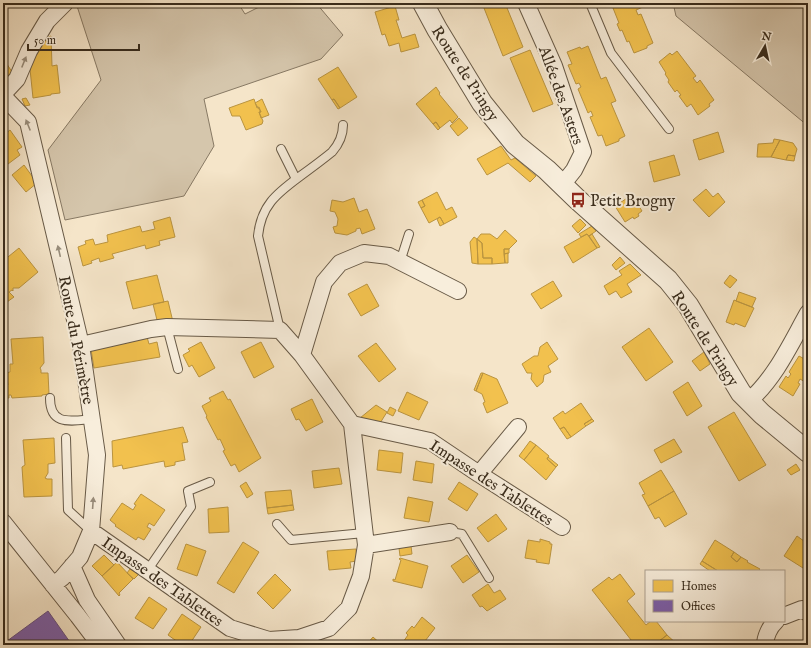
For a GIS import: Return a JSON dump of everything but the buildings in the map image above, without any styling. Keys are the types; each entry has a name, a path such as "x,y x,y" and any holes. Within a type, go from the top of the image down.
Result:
{"street":[{"path":"3,95 17,79 29,51 47,21 65,3"},
{"name":"Route de Pringy","path":"423,3 482,103 515,144 562,184 668,280 688,305 734,382 749,401 762,414 808,451"},
{"name":"Allée des Asters","path":"526,3 554,66 583,152 574,170 562,184"},
{"name":"Route du Périmètre","path":"3,95 28,122 81,345 97,455 91,531 80,557 62,578 53,585"},
{"path":"302,355 324,282 340,263 364,253 389,256 458,291"},
{"path":"749,401 762,387 782,360 808,313"},
{"path":"81,345 152,328 280,330"},
{"name":"Impasse des Tablettes","path":"91,531 230,628 269,640 298,638 329,628 349,608 361,576 365,539 352,424 302,355 280,330"},
{"name":"Impasse des Tablettes","path":"352,424 430,441 562,527"},
{"path":"479,474 518,427"},
{"path":"3,522 100,645"},
{"path":"365,539 450,532"},
{"path":"72,566 87,600 118,645"},
{"path":"785,616 802,609 808,613"},
{"path":"765,645 765,641 772,624 775,622"}],"lane":[{"path":"590,3 611,53 669,129"},
{"path":"280,330 258,236 259,226 263,213 278,193 332,152 338,145 343,132 343,125"},
{"path":"281,148 296,179"},
{"path":"400,262 409,234"},
{"path":"167,328 178,369"},
{"path":"50,398 50,409 54,416 62,420 79,421 92,419"},
{"path":"66,438 68,510 91,531"},
{"path":"147,571 191,507 188,491 210,482"},
{"path":"277,524 291,540 365,539"},
{"path":"450,532 462,534 489,578"}],"shaded area":[{"path":"76,3 238,3 245,14 267,3 316,3 343,35 321,59 204,99 214,146 184,196 65,220 48,150 101,80"},
{"path":"673,3 808,3 808,126 676,16"}],"place":[{"name":"Petit Brogny","path":"578,200"}]}
